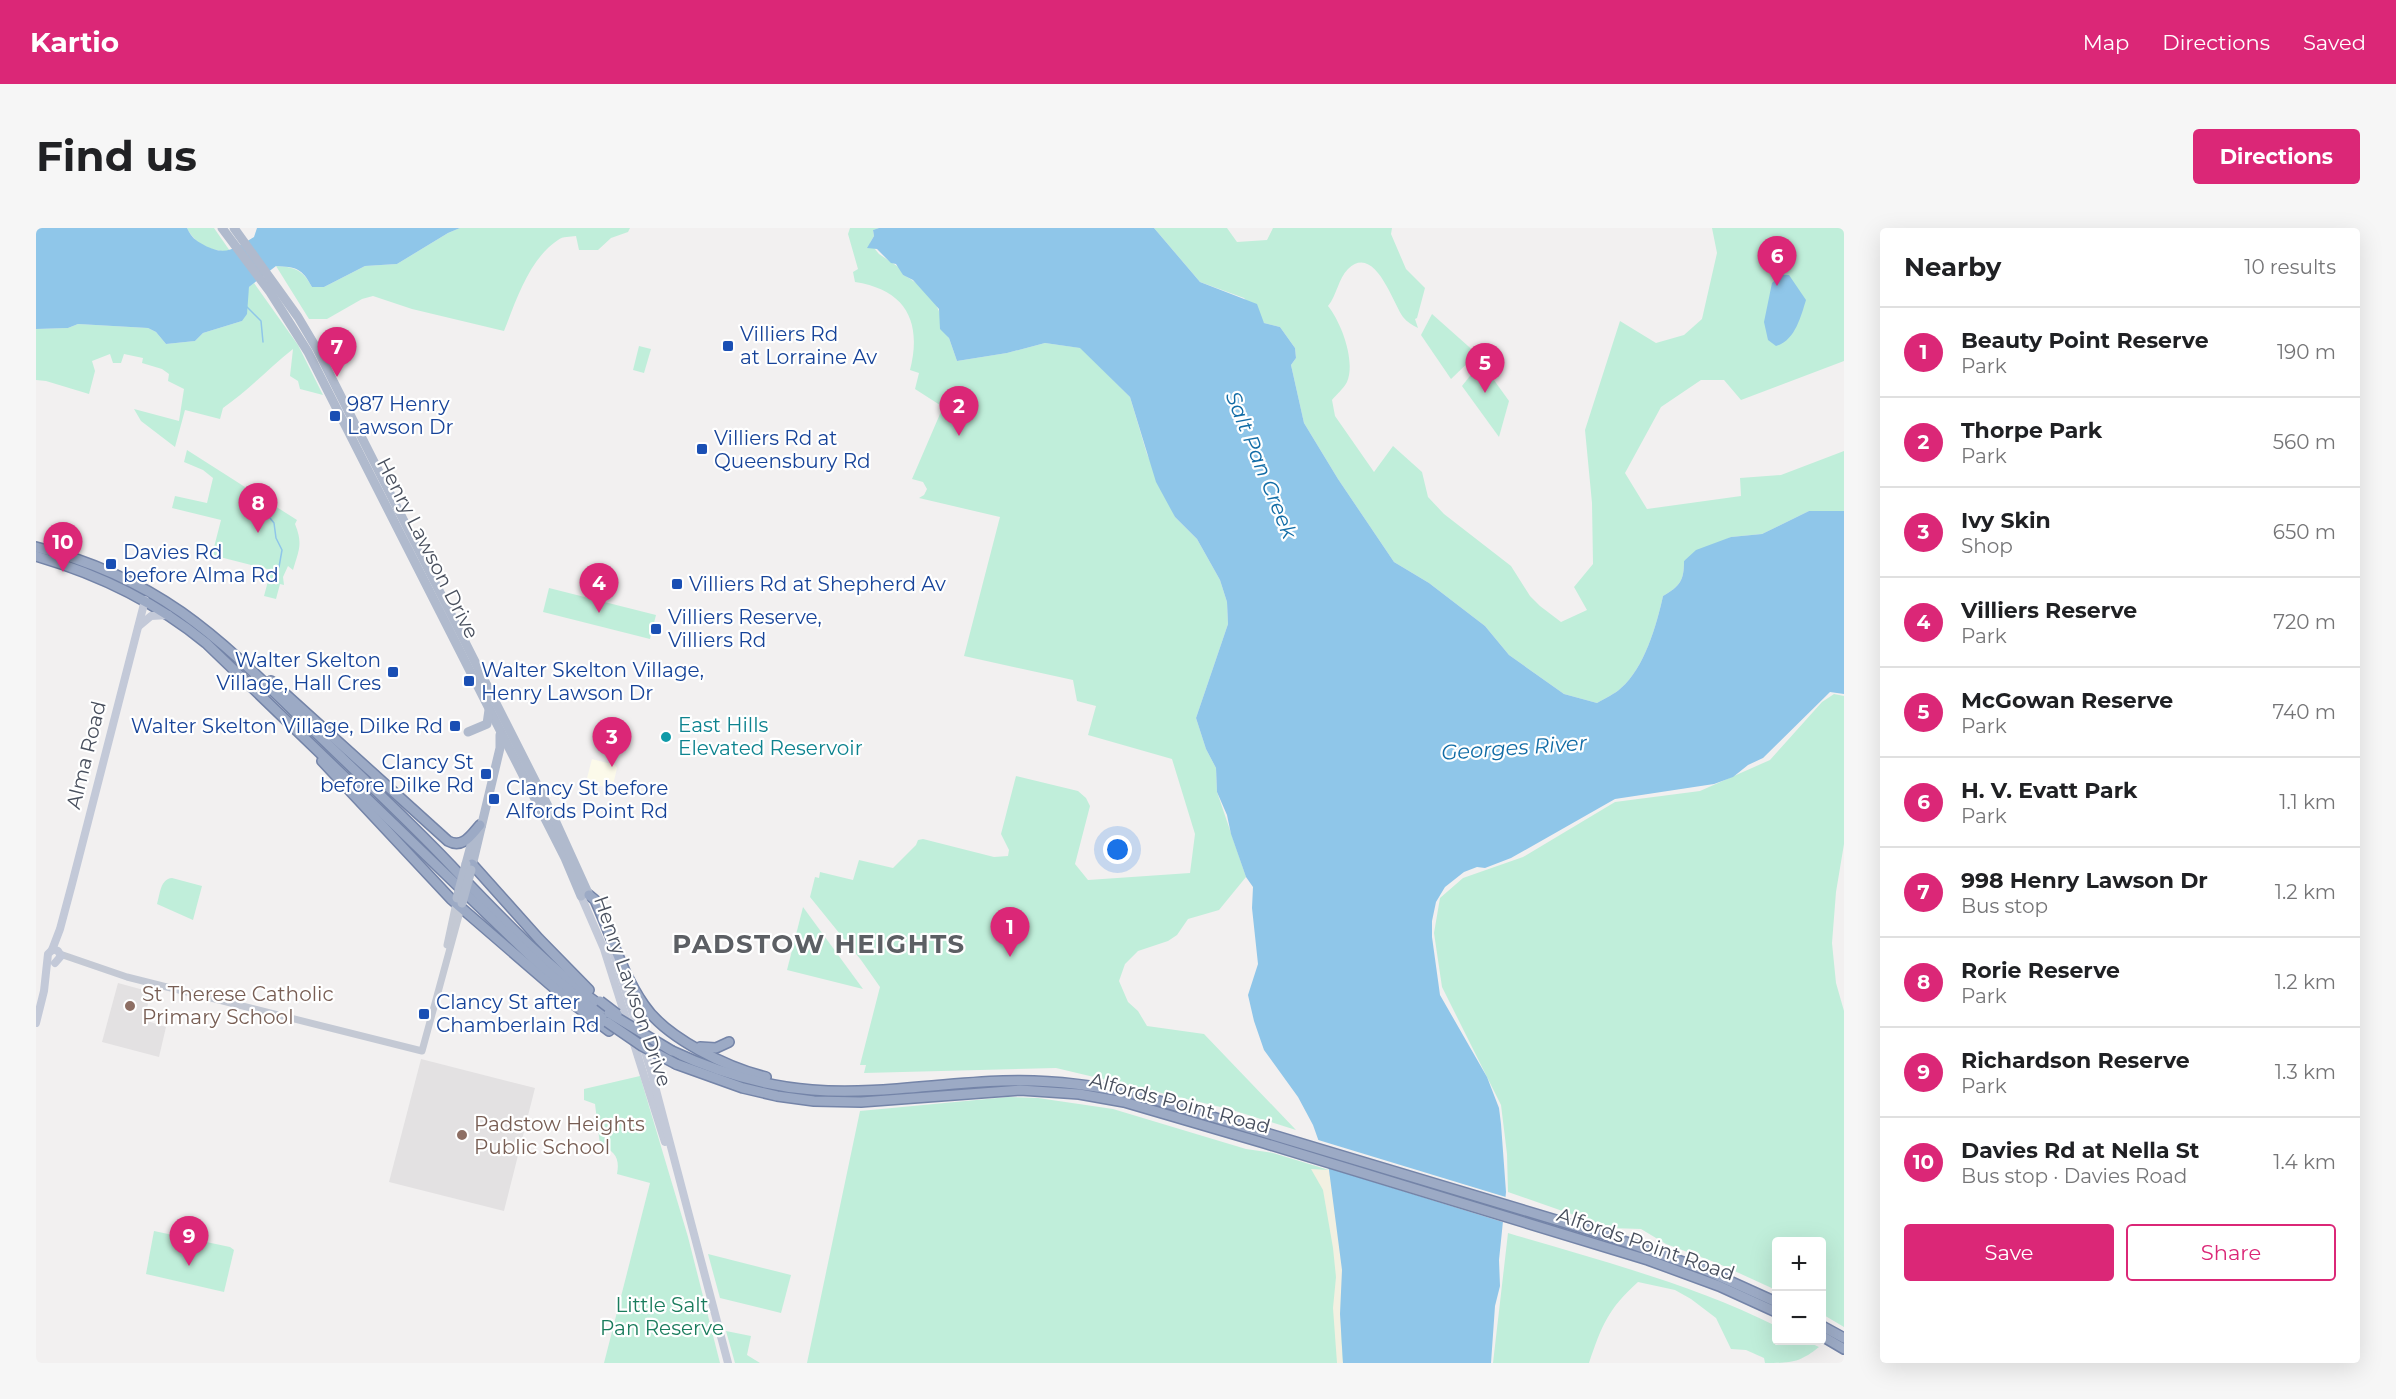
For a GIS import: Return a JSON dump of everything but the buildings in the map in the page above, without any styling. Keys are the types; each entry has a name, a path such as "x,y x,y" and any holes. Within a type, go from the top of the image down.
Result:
{"highway":[{"path":"36,547 95,565 148,590 231,647 296,702 448,841 453,844 462,843 480,825"},
{"path":"36,556 89,574 145,600 206,643 264,697 464,900"},
{"name":"Alma Road","path":"145,600 148,590"},
{"path":"210,633 331,747 464,900"},
{"path":"264,697 278,716 464,900 568,999 608,1027"},
{"path":"470,866 599,1003"},
{"path":"585,895 595,900 625,971 643,1004 659,1023 713,1057 754,1074 851,1092"},
{"name":"Alfords Point Road","path":"464,900 548,961 632,1028 672,1051 712,1068 760,1082 798,1089 851,1092 1005,1081 1072,1083 1139,1095 1606,1235 1695,1266 1772,1300"},
{"name":"Alfords Point Road","path":"464,900 608,1027 677,1067 729,1084 777,1096 848,1102 999,1091 1064,1092 1138,1106 1603,1246 1701,1279 1772,1310"},
{"path":"684,1040 708,1049 720,1047 729,1042"},
{"path":"1826,1329 1844,1338"},
{"path":"1826,1339 1844,1349"}],"main road":[{"name":"Henry Lawson Drive","path":"222,228 273,290 317,349 585,881 585,895"},
{"name":"Henry Lawson Drive","path":"234,228 308,352 614,954 651,1071 728,1363"},
{"name":"Alma Road","path":"36,1023 145,600"},
{"path":"138,627 151,616 168,615"},
{"path":"468,732 487,724 489,710"},
{"path":"464,900 474,836 480,825 495,771 500,748 500,732 512,733"},
{"path":"495,771 503,759 514,760"}],"street":[{"path":"55,956 127,977 422,1051 464,900"}],"shaded area":[{"path":"592,759 615,765 617,768 612,789 586,782"},
{"name":"St Therese Catholic Primary School","path":"118,983 151,992 144,1020 166,1027 159,1057 102,1042"},
{"name":"Padstow Heights Public School","path":"421,1059 535,1088 504,1211 389,1182"}],"green space":[{"path":"187,228 214,228 230,251 217,250 199,243"},
{"path":"460,228 630,228 628,232 611,238 598,250 579,250 576,236 564,237 548,248 531,269 504,331 412,309 373,296 362,299 327,319 309,319 276,266 298,270 312,287 324,287 365,266 397,264"},
{"path":"850,228 879,228 873,230 874,236 870,243 879,254 900,268 903,275 930,296 939,311 940,326 949,338 957,361 1007,353 1045,343 1081,348 1130,397 1147,454 1175,517 1197,539 1220,580 1227,602 1228,624 1196,718 1206,749 1216,768 1217,792 1246,877 1219,910 1188,919 1177,935 1168,941 1138,951 1125,964 1119,981 1128,1002 1138,1011 1147,1026 1204,1034 1296,1130 1229,1109 1056,1068 864,1073 866,1065 860,1065 880,987 810,897 815,877 819,878 820,872 853,880 859,860 893,868 916,845 918,840 923,839 994,857 1008,856 1009,850 1001,834 1016,776 1078,791 1086,798 1090,806 1075,864 1088,880 1190,873 1195,834 1172,759 1088,735 1096,706 1077,701 1073,680 964,656 1000,517 919,498 927,489 923,482 912,479 943,407 915,389 919,373 910,370 914,338 912,324 906,311 887,293 873,286 855,282 853,272 858,269 848,234"},
{"path":"1154,228 1227,228 1237,242 1267,240 1273,228 1392,228 1391,234 1406,269 1425,288 1415,319 1418,328 1403,317 1375,269 1367,264 1358,263 1348,269 1328,306 1346,342 1350,364 1347,382 1332,400 1335,416 1374,472 1393,446 1422,472 1428,497 1444,514 1511,566 1530,596 1561,622 1587,610 1574,587 1593,564 1592,503 1585,430 1620,321 1656,343 1684,335 1702,319 1717,253 1712,228 1844,228 1844,361 1741,400 1724,380 1701,380 1661,407 1625,473 1647,509 1741,496 1740,478 1781,475 1844,451 1844,511 1809,511 1762,534 1731,537 1684,561 1682,578 1677,586 1663,596 1643,658 1629,680 1616,692 1597,703 1564,694 1509,655 1485,626 1429,583 1394,562 1338,479 1304,423 1291,365 1296,358 1295,348 1280,327 1264,323 1244,298 1200,282"},
{"path":"254,283 298,345 323,395 300,389 298,381 290,376 293,349 223,408 220,419 185,410 175,447 141,421 134,409 179,421 184,389 168,381 169,374 162,369 142,363 143,358 124,354 121,363 113,363 110,354 92,361 95,371 89,394 36,380 36,329 68,328 78,324 148,328 156,332 166,344 195,341 203,333 242,321 249,287"},
{"path":"1432,314 1477,354 1451,379 1421,335"},
{"path":"639,346 651,349 644,373 633,370"},
{"path":"1481,362 1509,401 1499,437 1462,386"},
{"path":"187,450 297,520 295,524 299,537 298,552 293,570 288,566 283,577 284,585 280,584 276,599 264,596 271,570 212,555 221,520 172,508 175,496 207,503 213,478 203,470 184,462"},
{"path":"549,588 656,615 650,639 543,612"},
{"path":"1834,694 1844,696 1844,844 1836,892 1832,943 1836,983 1844,1011 1844,1327 1826,1316 1826,1237 1772,1237 1772,1288 1717,1263 1666,1244 1641,1229 1611,1228 1508,1192 1507,1154 1501,1105 1442,987 1434,933 1440,898 1463,878 1523,857 1615,802 1700,791 1770,760 1822,702"},
{"path":"172,878 202,886 193,920 157,904 163,884"},
{"path":"803,907 863,989 787,970"},
{"name":"Little Salt Pan Reserve","path":"640,1076 688,1237 720,1363 604,1363 650,1183 617,1174 617,1159 609,1150 600,1145 595,1104 584,1100 584,1089"},
{"path":"1008,1097 1038,1098 1113,1109 1246,1149 1273,1153 1329,1170 1340,1250 1343,1363 807,1363 860,1111"},
{"path":"154,1231 230,1247 234,1250 224,1292 146,1274"},
{"path":"1508,1233 1678,1285 1744,1311 1772,1324 1772,1345 1815,1345 1819,1347 1794,1361 1765,1363 1764,1358 1746,1350 1731,1349 1716,1318 1691,1299 1675,1290 1638,1282 1607,1318 1589,1363 1493,1363"},
{"path":"708,1254 791,1275 781,1313 720,1298"},
{"path":"726,1331 751,1336 747,1355 760,1363 735,1363"}],"sand":[{"path":"1311,1169 1329,1170 1342,1271 1343,1363 1337,1363 1333,1308 1336,1277 1333,1248 1323,1190"}],"water":[{"path":"36,228 187,228 196,240 212,249 224,251 236,248 254,237 257,228 460,228 397,264 365,266 324,287 312,287 298,270 276,266 249,287 247,314 242,321 203,333 195,341 166,344 156,332 148,328 78,324 68,328 36,329"},
{"path":"879,228 1154,228 1200,282 1257,304 1264,323 1280,327 1295,348 1296,358 1291,365 1304,423 1338,479 1394,562 1429,583 1485,626 1509,655 1564,694 1597,703 1616,692 1629,680 1643,658 1663,596 1680,582 1684,561 1696,550 1731,537 1762,534 1809,511 1844,511 1844,694 1830,692 1763,758 1748,765 1733,777 1714,784 1615,799 1511,858 1485,868 1477,867 1464,872 1445,887 1436,902 1432,921 1432,937 1440,995 1487,1077 1499,1108 1501,1124 1506,1192 1499,1260 1500,1286 1495,1306 1491,1363 1343,1363 1340,1314 1342,1270 1329,1170 1313,1125 1298,1097 1264,1050 1254,1021 1248,995 1258,964 1252,908 1253,887 1246,877 1231,834 1227,815 1217,792 1216,768 1206,749 1196,718 1228,624 1227,602 1220,580 1197,539 1175,517 1156,482 1130,397 1080,348 1045,343 1007,353 957,361 949,338 940,329 939,309 913,280 903,275 896,264 891,263 877,249 867,248 874,236 873,230"},
{"path":"1782,275 1789,275 1806,300 1793,333 1783,343 1776,346 1768,340 1764,322 1772,283"}],"pier":[{"path":"1315,1139 1509,1198 1506,1223 1325,1167"}],"waterway":[{"path":"247,307 261,321 263,342"},
{"path":"258,499 267,506 266,513 274,523 276,538 282,550 279,567"}],"place":[{"name":"H. V. Evatt Park","path":"1777,286"},
{"name":"Villiers Rd at Lorraine Av","path":"728,346"},
{"name":"998 Henry Lawson Dr","path":"337,377"},
{"name":"McGowan Reserve","path":"1485,393"},
{"name":"987 Henry Lawson Dr","path":"335,416"},
{"name":"Thorpe Park","path":"959,436"},
{"name":"Villiers Rd at Queensbury Rd","path":"702,449"},
{"name":"Rorie Reserve","path":"258,533"},
{"name":"Davies Rd before Alma Rd","path":"111,564"},
{"name":"Davies Rd at Nella St","path":"63,572"},
{"name":"Villiers Rd at Shepherd Av","path":"677,584"},
{"name":"Villiers Reserve","path":"599,613"},
{"name":"Villiers Reserve, Villiers Rd","path":"656,629"},
{"name":"Walter Skelton Village, Hall Cres","path":"393,672"},
{"name":"Walter Skelton Village, Henry Lawson Dr","path":"469,681"},
{"name":"Walter Skelton Village, Dilke Rd","path":"455,726"},
{"name":"East Hills Elevated Reservoir","path":"666,737"},
{"name":"Ivy Skin","path":"612,767"},
{"name":"Clancy St before Dilke Rd","path":"486,774"},
{"name":"Clancy St before Alfords Point Rd","path":"494,799"},
{"name":"Beauty Point Reserve","path":"1010,957"},
{"name":"St Therese Catholic Primary School","path":"130,1006"},
{"name":"Clancy St after Chamberlain Rd","path":"424,1014"},
{"name":"Padstow Heights Public School","path":"462,1135"},
{"name":"Richardson Reserve","path":"189,1266"}],"district":[{"name":"PADSTOW HEIGHTS","path":"819,944"}],"water label":[{"name":"Salt Pan Creek","path":"1261,465"},
{"name":"Georges River","path":"1514,748"}]}
